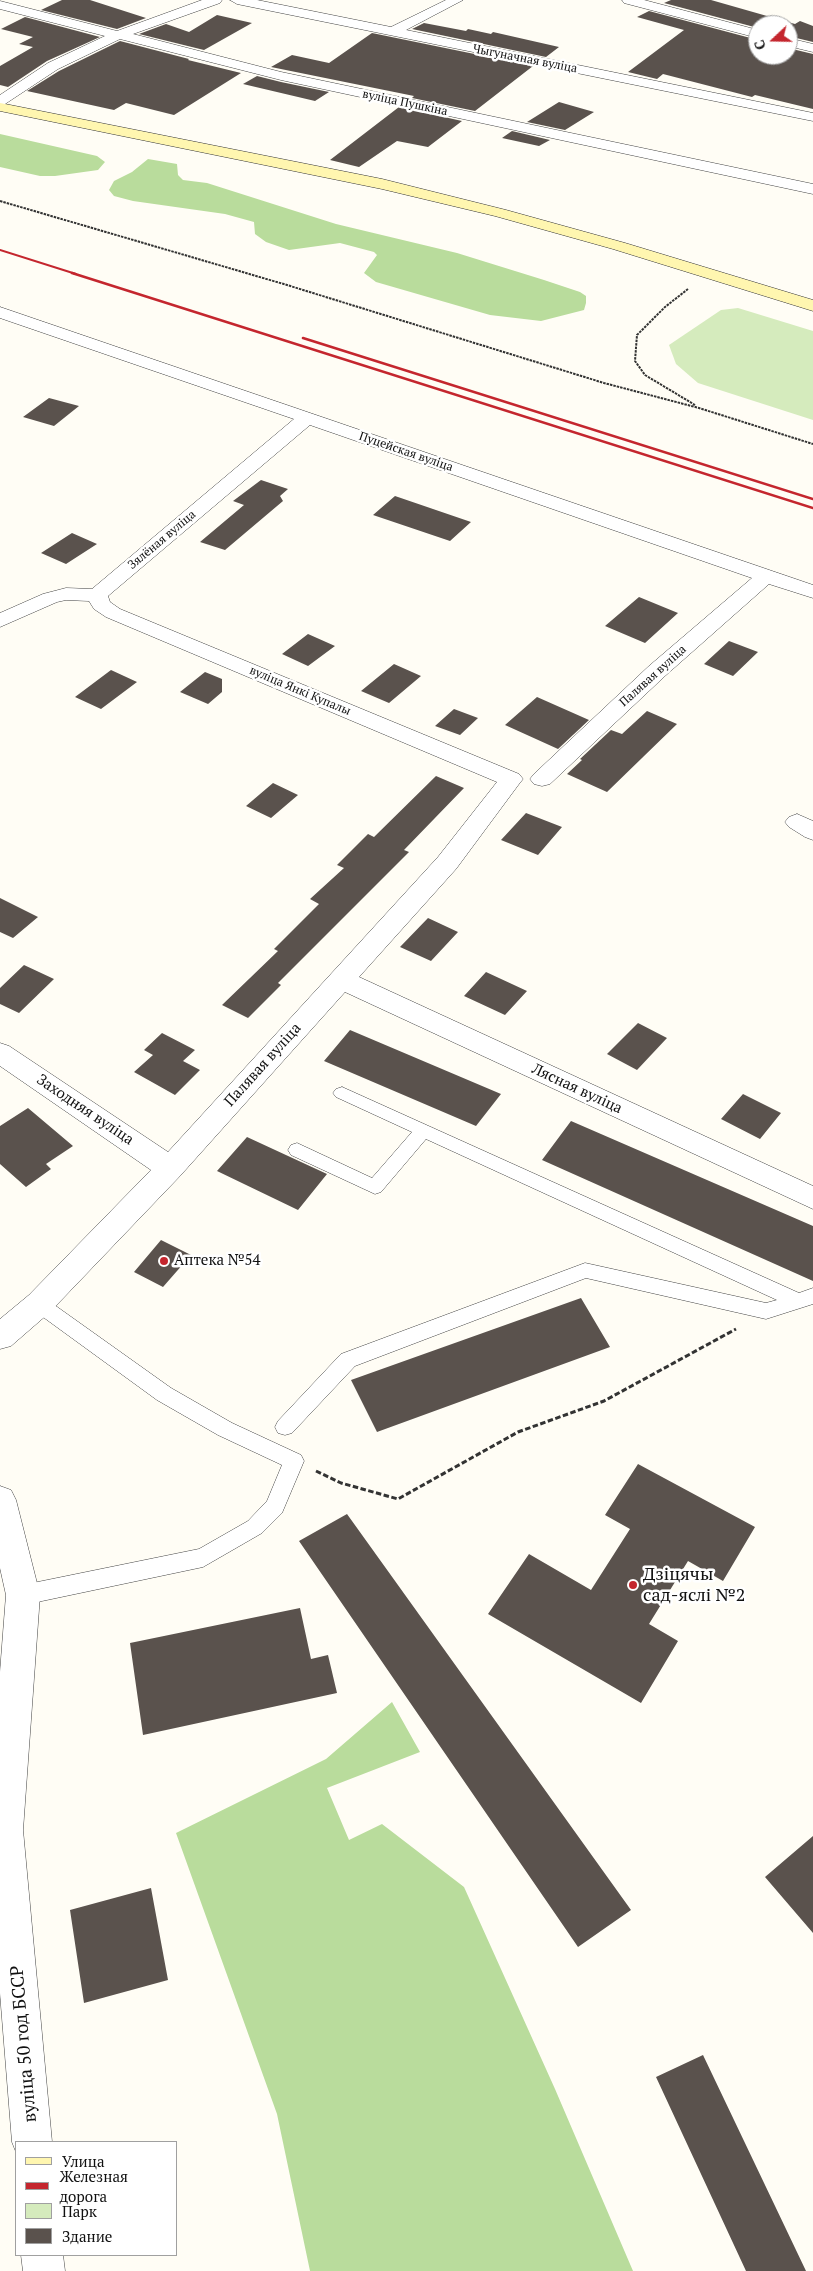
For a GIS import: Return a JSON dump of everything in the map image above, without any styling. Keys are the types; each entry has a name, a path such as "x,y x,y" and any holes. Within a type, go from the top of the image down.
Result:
{"street":[{"path":"0,101 53,66 118,35 215,0"},
{"name":"Чыгуначная вуліца","path":"237,0 813,117"},
{"path":"392,32 456,0"},
{"path":"629,0 748,31"},
{"name":"вуліца Пушкіна","path":"0,5 281,76 813,189"},
{"path":"798,44 813,48"},
{"path":"0,107 382,184 619,246 813,306"},
{"name":"Пуцейская вуліца","path":"0,312 813,592"},
{"name":"Зялёная вуліца","path":"96,595 306,418"},
{"name":"Палявая вуліца","path":"542,779 658,671 766,576"},
{"path":"0,621 50,598 66,594 96,595"},
{"name":"вуліца Янкі Купалы","path":"96,595 101,605 113,613 511,779"},
{"name":"Палявая вуліца","path":"0,1338 39,1304 170,1168 447,862 511,779"},
{"name":"Лясная вуліца","path":"341,979 813,1198"},
{"name":"Заходняя вуліца","path":"0,1053 170,1168"},
{"name":"вуліца 50 год БССР","path":"0,1500 23,1595 5,1830 32,2141"},
{"path":"42,2256 44,2271"}],"lane":[{"path":"342,1093 806,1298"},
{"path":"297,1150 375,1187 424,1130"},
{"path":"285,1427 348,1360 586,1270 766,1311 806,1298"},
{"path":"23,1595 203,1558 255,1527 275,1507 294,1461 225,1430 164,1394 39,1304"}],"path":[{"path":"0,201 287,285 604,382 700,408 813,444"},
{"path":"691,286 665,307 637,334 634,361 645,375 700,408"},
{"path":"294,1461 341,1483 398,1500 518,1432 604,1401 704,1348 766,1311"}],"green space":[{"path":"0,134 97,156 105,162 98,170 55,176 40,176 0,167"},
{"path":"148,159 177,164 178,175 183,180 207,183 336,224 457,253 580,292 586,296 584,310 541,321 490,315 376,282 364,273 377,255 374,252 340,243 289,250 266,242 255,234 254,222 225,214 133,201 114,196 109,190 114,181 132,172"},
{"path":"738,308 813,331 813,420 698,383 676,364 669,345 721,310"},
{"path":"392,1702 420,1752 327,1788 349,1840 382,1824 464,1887 555,2089 633,2271 310,2271 277,2114 176,1833 326,1759"}],"building":[{"path":"62,0 90,0 146,18 117,29 41,10"},
{"path":"671,0 711,0 764,15 748,15 748,25 664,3"},
{"path":"649,11 748,37 748,65 798,65 798,50 813,54 813,109 755,95 752,97 663,74 657,79 628,72 684,30 637,17"},
{"path":"217,15 252,23 204,50 139,34 166,24 189,32"},
{"path":"25,17 100,37 47,61 8,87 0,85 0,66 33,47 19,44 33,37 1,29"},
{"path":"800,21 813,26 813,42 798,38 798,22"},
{"path":"424,23 466,31 468,29 491,34 493,32 559,47 546,57 412,29"},
{"path":"372,33 533,66 475,111 412,98 414,96 271,67 292,55 329,63"},
{"path":"120,41 241,73 174,115 126,103 114,110 27,91 59,71"},
{"path":"257,76 329,92 315,101 243,84"},
{"path":"559,102 594,112 565,130 527,122"},
{"path":"399,107 462,121 428,147 397,141 359,167 330,160"},
{"path":"512,131 550,140 539,146 502,138"},
{"path":"49,398 79,406 54,426 23,417"},
{"path":"261,480 288,489 280,496 283,501 225,550 200,542 244,505 233,501"},
{"path":"395,496 471,522 450,541 373,515"},
{"path":"72,533 97,544 66,564 41,553"},
{"path":"639,597 678,613 645,643 605,626"},
{"path":"308,634 335,646 308,666 282,654"},
{"path":"729,641 758,652 733,676 704,664"},
{"path":"394,664 421,676 389,703 361,691"},
{"path":"111,670 137,682 101,709 75,697"},
{"path":"205,672 222,679 222,692 208,704 180,692"},
{"path":"537,697 589,720 558,749 505,725"},
{"path":"454,709 478,718 460,735 435,726"},
{"path":"647,711 677,724 607,792 567,774 611,730 622,734"},
{"path":"436,776 464,788 404,850 409,852 278,983 281,985 248,1018 222,1005 278,951 274,949 319,904 310,899 344,868 337,865 368,834 374,837"},
{"path":"273,783 298,795 271,818 246,806"},
{"path":"526,813 562,827 538,855 501,840"},
{"path":"0,898 38,917 13,938 0,932"},
{"path":"428,918 458,932 431,961 400,947"},
{"path":"24,965 54,979 19,1013 0,1004 0,988"},
{"path":"486,972 527,991 505,1015 464,996"},
{"path":"638,1023 667,1038 637,1070 607,1054"},
{"path":"350,1030 501,1094 476,1126 324,1061"},
{"path":"162,1033 195,1050 183,1061 200,1070 175,1095 134,1072 153,1055 144,1050"},
{"path":"743,1094 781,1113 760,1139 721,1119"},
{"path":"28,1108 73,1146 46,1164 51,1169 26,1187 0,1164 0,1126"},
{"path":"571,1121 813,1226 813,1281 542,1160"},
{"path":"247,1137 327,1174 298,1210 217,1171"},
{"name":"Аптека №54","path":"161,1240 191,1255 163,1287 134,1272"},
{"path":"581,1298 610,1347 377,1432 351,1380"},
{"name":"Дзіцячы сад-яслі №2","path":"638,1464 755,1527 723,1581 688,1561 649,1624 678,1641 641,1703 488,1614 529,1554 591,1590 630,1529 605,1515"},
{"path":"347,1514 631,1910 578,1947 299,1541"},
{"path":"300,1608 311,1659 328,1655 337,1693 143,1735 130,1643"},
{"path":"813,1836 813,1933 765,1877"},
{"path":"151,1888 168,1980 84,2003 70,1910"},
{"path":"703,2055 806,2271 746,2271 656,2077"}],"railway":[{"path":"0,250 76,274"},
{"path":"72,273 813,508"},
{"path":"303,338 813,499"}],"place":[{"name":"Аптека №54","path":"164,1261"},
{"name":"Дзіцячы сад-яслі №2","path":"633,1585"}]}
